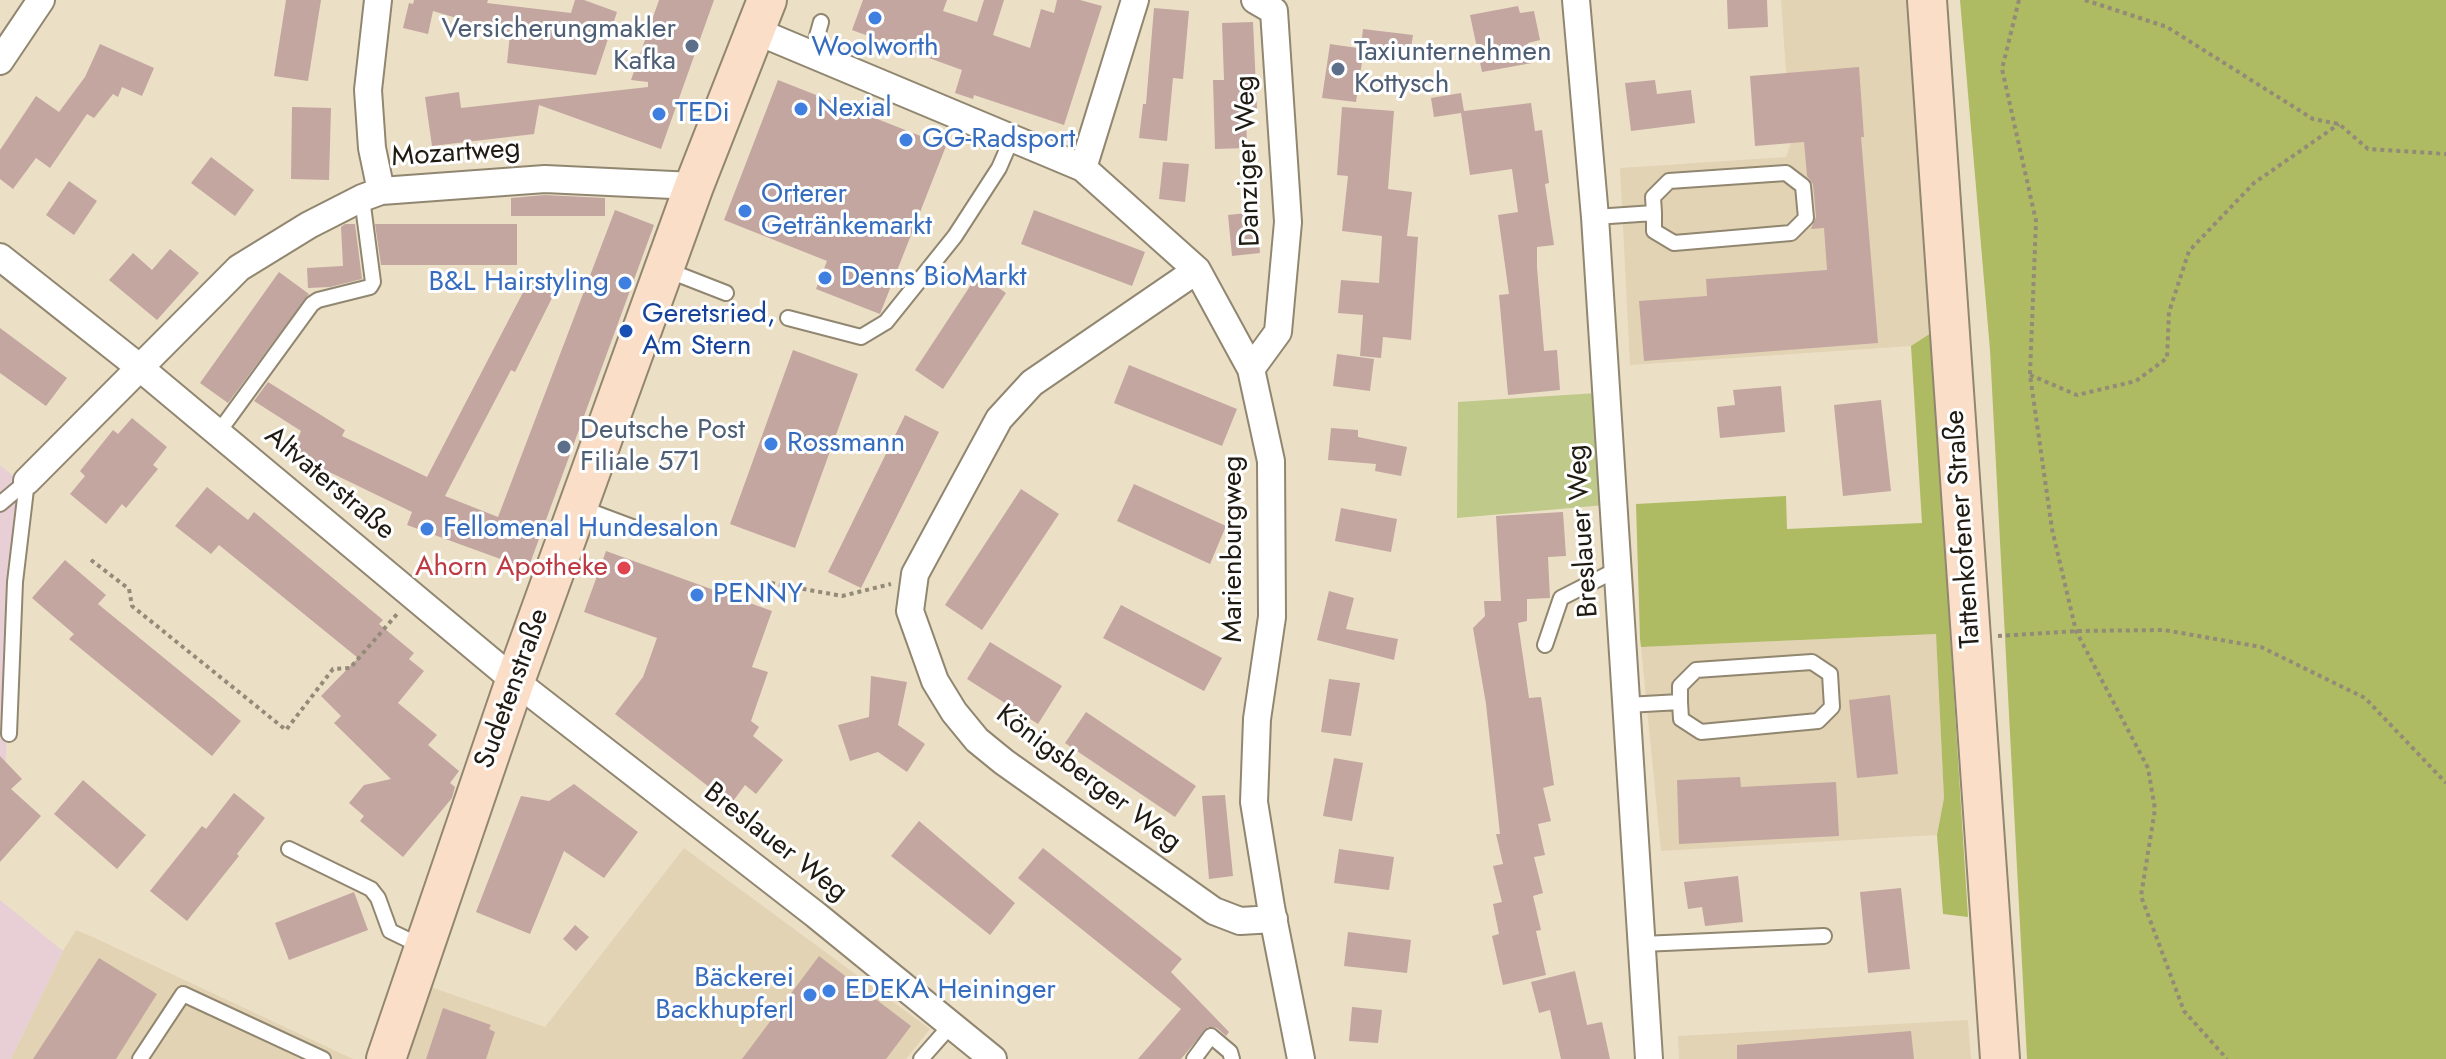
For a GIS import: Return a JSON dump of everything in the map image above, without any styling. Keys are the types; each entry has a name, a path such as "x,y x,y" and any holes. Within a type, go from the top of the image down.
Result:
{"street":[{"path":"0,61 41,0"},
{"path":"372,195 368,90 378,0"},
{"path":"1083,168 1135,0"},
{"name":"Danziger Weg","path":"1251,369 1278,332 1288,222 1274,11 1255,0"},
{"name":"Breslauer Weg","path":"1576,0 1595,217 1649,1059"},
{"name":"Tattenkofener Straße","path":"1927,0 2000,1059"},
{"name":"Marienburgweg","path":"759,9 812,54 1083,168 1197,270 1251,369 1271,461 1272,617 1257,719 1254,802 1301,1059"},
{"name":"Sudetenstraße","path":"386,1059 515,681 759,9"},
{"name":"Mozartweg","path":"139,367 239,268 309,225 372,195 545,179 694,186"},
{"name":"Altvaterstraße","path":"0,257 139,367 515,681"},
{"name":"Königsberger Weg","path":"1197,270 1032,383 999,419 915,574 910,611 935,681 954,712 977,740 1214,911 1240,921 1274,919"},
{"path":"27,481 139,367"},
{"name":"Breslauer Weg","path":"515,681 816,915 993,1059"}],"lane":[{"path":"812,54 821,22"},
{"path":"788,318 861,337 886,322 955,236 999,168 1012,138"},
{"path":"1786,173 1803,186 1806,218 1791,233 1674,243 1654,231 1654,213 1653,197 1669,181 1786,173"},
{"path":"218,433 312,304 370,287 373,282 372,195"},
{"path":"1595,217 1654,213"},
{"path":"664,269 726,293"},
{"path":"0,504 27,481"},
{"path":"9,734 15,582 27,481"},
{"path":"579,507 635,528"},
{"path":"1545,645 1561,598 1618,569"},
{"path":"1812,662 1830,674 1832,707 1818,721 1701,732 1681,719 1680,702 1680,686 1696,670 1812,662"},
{"path":"1627,705 1680,702"},
{"path":"289,849 371,889 378,898 390,931 423,948"},
{"path":"1642,944 1824,936"},
{"path":"140,1059 183,994 323,1059"},
{"path":"921,1059 951,1025"},
{"path":"1194,1059 1211,1036 1230,1052 1232,1059"}],"path":[{"path":"2019,0 2002,69 2036,221 2030,375 2052,529 2076,631 2148,768 2155,809 2141,896 2184,1011 2227,1059"},
{"path":"2085,0 2167,27 2313,119 2339,124 2368,149 2446,154"},
{"path":"2030,375 2077,395 2136,381 2167,358 2169,312 2189,251 2254,183 2339,124"},
{"path":"91,560 129,589 132,606 286,730 333,669 350,668 412,596"},
{"path":"771,583 842,596 889,583 914,584"},
{"path":"2027,634 2164,630 2261,647 2365,698 2446,783"}],"shaded area":[{"path":"1781,0 1908,0 1931,333 1911,346 1630,365 1620,168 1786,157 1791,143"},
{"path":"0,465 24,485 13,604 5,777 0,781"},
{"path":"1936,634 1944,798 1937,835 1661,851 1641,647"},
{"path":"684,848 930,1029 906,1059 406,1059 428,986 545,1027"},
{"path":"0,900 63,951 11,1059 0,1059"},
{"path":"76,930 95,938 353,1059 11,1059"},
{"path":"1968,1020 1971,1059 1679,1059 1678,1036"}],"green space":[{"path":"1960,0 2446,0 2446,1059 2027,1059 1990,350"},
{"path":"1931,333 1968,917 1943,914 1937,835 1944,798 1936,634 1641,647 1640,639 1636,504 1786,496 1787,529 1922,523 1911,346"},
{"path":"1597,393 1605,505 1457,518 1458,402"}],"building":[{"path":"286,0 321,0 308,81 274,76"},
{"path":"414,0 488,0 487,3 571,13 575,0 584,0 617,12 596,75 507,63 510,34 433,11 428,34 403,28 409,3 413,4"},
{"path":"659,0 714,0 661,149 539,105 534,134 432,146 425,97 459,92 461,108 648,87 648,82 631,80"},
{"path":"863,0 947,0 943,11 977,22 984,0 1004,0 993,35 1030,48 1041,9 1054,13 1057,0 1080,0 1102,6 1064,125 974,95 973,99 955,93 962,70 852,30"},
{"path":"1727,0 1767,0 1768,27 1728,29"},
{"path":"1518,6 1520,13 1534,11 1540,40 1528,43 1532,63 1482,72 1470,15"},
{"path":"1154,8 1189,11 1183,79 1173,78 1167,141 1139,138 1143,104 1146,104"},
{"path":"1253,22 1257,109 1246,108 1247,148 1215,149 1213,80 1224,80 1222,23"},
{"path":"1363,29 1413,35 1410,53 1361,47"},
{"path":"100,44 154,68 142,96 122,87 118,97 113,94 94,118 87,114 50,168 36,158 13,189 0,179 0,150 36,96 59,112 85,77"},
{"path":"1330,44 1364,49 1356,102 1322,98"},
{"path":"1859,67 1864,137 1861,137 1878,343 1644,361 1639,301 1707,296 1706,279 1827,270 1824,228 1811,229 1816,217 1813,184 1807,176 1804,142 1755,146 1750,76"},
{"path":"778,80 946,146 880,314 816,289 827,261 724,220"},
{"path":"1655,80 1657,94 1691,90 1695,123 1631,131 1625,83"},
{"path":"1461,93 1464,111 1531,103 1535,131 1542,130 1549,183 1545,184 1554,245 1537,247 1537,267 1544,351 1557,350 1560,390 1508,395 1499,295 1509,294 1498,215 1518,212 1512,169 1470,175 1461,113 1434,117 1431,98"},
{"path":"292,107 331,108 329,180 291,179"},
{"path":"1342,107 1394,111 1388,189 1412,192 1407,236 1418,237 1411,340 1383,337 1381,358 1360,356 1363,315 1338,313 1341,280 1379,283 1382,236 1342,231 1348,176 1337,175"},
{"path":"211,157 254,190 235,216 191,183"},
{"path":"1163,162 1189,164 1185,202 1159,199"},
{"path":"69,181 97,201 74,235 46,215"},
{"path":"545,195 605,198 605,216 511,216 511,198"},
{"path":"615,210 654,225 528,569 407,525 412,512 292,454 301,431 254,401 268,382 345,430 342,436 427,477 531,277 556,290 515,372 511,370 445,496 498,517"},
{"path":"1034,210 1145,252 1132,286 1021,244"},
{"path":"1256,212 1260,253 1232,256 1228,215"},
{"path":"355,224 362,279 330,287 308,288 307,268 343,266 341,227"},
{"path":"375,224 517,224 517,265 381,265"},
{"path":"170,249 199,273 157,320 109,280 133,253 152,270"},
{"path":"279,272 309,294 228,403 200,383"},
{"path":"978,274 1006,293 943,389 915,370"},
{"path":"0,328 67,378 46,406 0,373"},
{"path":"793,350 858,374 795,548 730,524"},
{"path":"1337,354 1374,359 1370,391 1333,386"},
{"path":"1129,365 1237,409 1222,446 1114,403"},
{"path":"1781,386 1785,432 1720,438 1717,407 1735,405 1733,390"},
{"path":"1881,400 1891,491 1843,496 1834,405"},
{"path":"905,415 939,432 861,588 828,572"},
{"path":"132,418 167,447 153,465 158,469 126,508 122,504 106,524 70,494 85,476 80,471 113,430 118,434"},
{"path":"1331,428 1358,430 1358,437 1407,447 1401,476 1375,471 1376,464 1328,460"},
{"path":"1134,484 1226,526 1210,564 1117,521"},
{"path":"207,487 248,520 254,512 383,620 379,624 414,653 409,659 424,671 398,703 437,735 428,745 459,771 450,783 455,787 452,798 403,857 360,821 364,816 349,803 364,785 391,779 334,723 341,716 321,696 358,658 219,545 211,554 175,526"},
{"path":"1021,489 1059,514 982,630 945,605"},
{"path":"1341,508 1397,519 1391,552 1335,541"},
{"path":"1563,512 1566,556 1548,557 1550,598 1527,599 1527,621 1518,623 1529,698 1541,697 1554,785 1543,788 1551,821 1538,824 1545,855 1534,857 1543,893 1533,896 1541,930 1536,931 1546,975 1503,985 1492,936 1499,934 1493,904 1502,902 1493,866 1503,864 1496,834 1500,834 1486,704 1473,628 1485,616 1484,601 1501,601 1496,516"},
{"path":"606,551 772,611 752,667 768,672 751,721 759,727 753,736 783,760 756,794 745,785 731,804 615,714 643,677 657,638 584,612"},
{"path":"65,560 106,595 98,604 241,721 212,756 69,639 74,634 32,598"},
{"path":"1329,591 1354,598 1346,629 1398,639 1394,660 1317,640"},
{"path":"1121,605 1222,658 1204,691 1103,638"},
{"path":"990,642 1062,686 1038,724 967,679"},
{"path":"871,676 907,682 898,725 925,744 907,772 878,752 850,761 838,725 869,717"},
{"path":"1329,679 1360,683 1351,736 1321,732"},
{"path":"1890,695 1898,774 1857,778 1849,700"},
{"path":"1086,712 1196,786 1175,817 1065,743"},
{"path":"0,756 22,779 11,789 41,816 0,862"},
{"path":"1334,758 1363,763 1352,821 1323,816"},
{"path":"1740,777 1741,787 1836,782 1839,836 1679,844 1677,780"},
{"path":"83,780 146,835 117,869 54,814"},
{"path":"574,784 638,832 604,878 564,851 530,934 476,912 521,796 549,801"},
{"path":"234,793 265,818 187,921 150,891 202,826 206,829"},
{"path":"1225,795 1233,876 1209,879 1202,796"},
{"path":"919,821 1015,903 990,935 891,856"},
{"path":"1043,848 1182,959 1171,972 1229,1032 1226,1036 1217,1028 1208,1027 1181,1059 1138,1059 1181,1009 1018,878"},
{"path":"1339,849 1394,857 1389,890 1334,883"},
{"path":"1738,876 1743,922 1705,926 1702,907 1688,909 1684,882"},
{"path":"1901,888 1910,969 1868,973 1860,892"},
{"path":"354,892 368,930 289,960 275,923"},
{"path":"575,925 589,937 576,951 563,939"},
{"path":"1348,932 1411,940 1407,973 1344,966"},
{"name":"EDEKA Heininger","path":"819,956 911,1026 886,1059 742,1059"},
{"path":"99,958 157,994 116,1059 33,1059"},
{"path":"1575,971 1587,1025 1602,1022 1610,1059 1561,1059 1550,1010 1539,1013 1531,982"},
{"path":"1352,1007 1382,1010 1378,1043 1349,1041"},
{"path":"443,1008 491,1025 489,1029 495,1032 486,1059 426,1059"},
{"path":"1911,1031 1914,1059 1737,1059 1737,1045"}],"place":[{"name":"Woolworth","path":"875,18"},
{"name":"Versicherungmakler Kafka","path":"692,46"},
{"name":"Taxiunternehmen Kottysch","path":"1338,69"},
{"name":"Nexial","path":"801,109"},
{"name":"TEDi","path":"659,114"},
{"name":"GG-Radsport","path":"906,140"},
{"name":"Orterer Getränkemarkt","path":"745,211"},
{"name":"Denns BioMarkt","path":"825,278"},
{"name":"B&L Hairstyling","path":"625,283"},
{"name":"Geretsried, Am Stern","path":"626,331"},
{"name":"Rossmann","path":"771,444"},
{"name":"Deutsche Post Filiale 571","path":"564,447"},
{"name":"Fellomenal Hundesalon","path":"427,529"},
{"name":"Ahorn Apotheke","path":"624,568"},
{"name":"PENNY","path":"697,595"},
{"name":"EDEKA Heininger","path":"829,991"},
{"name":"Bäckerei Backhupferl","path":"810,995"}]}
